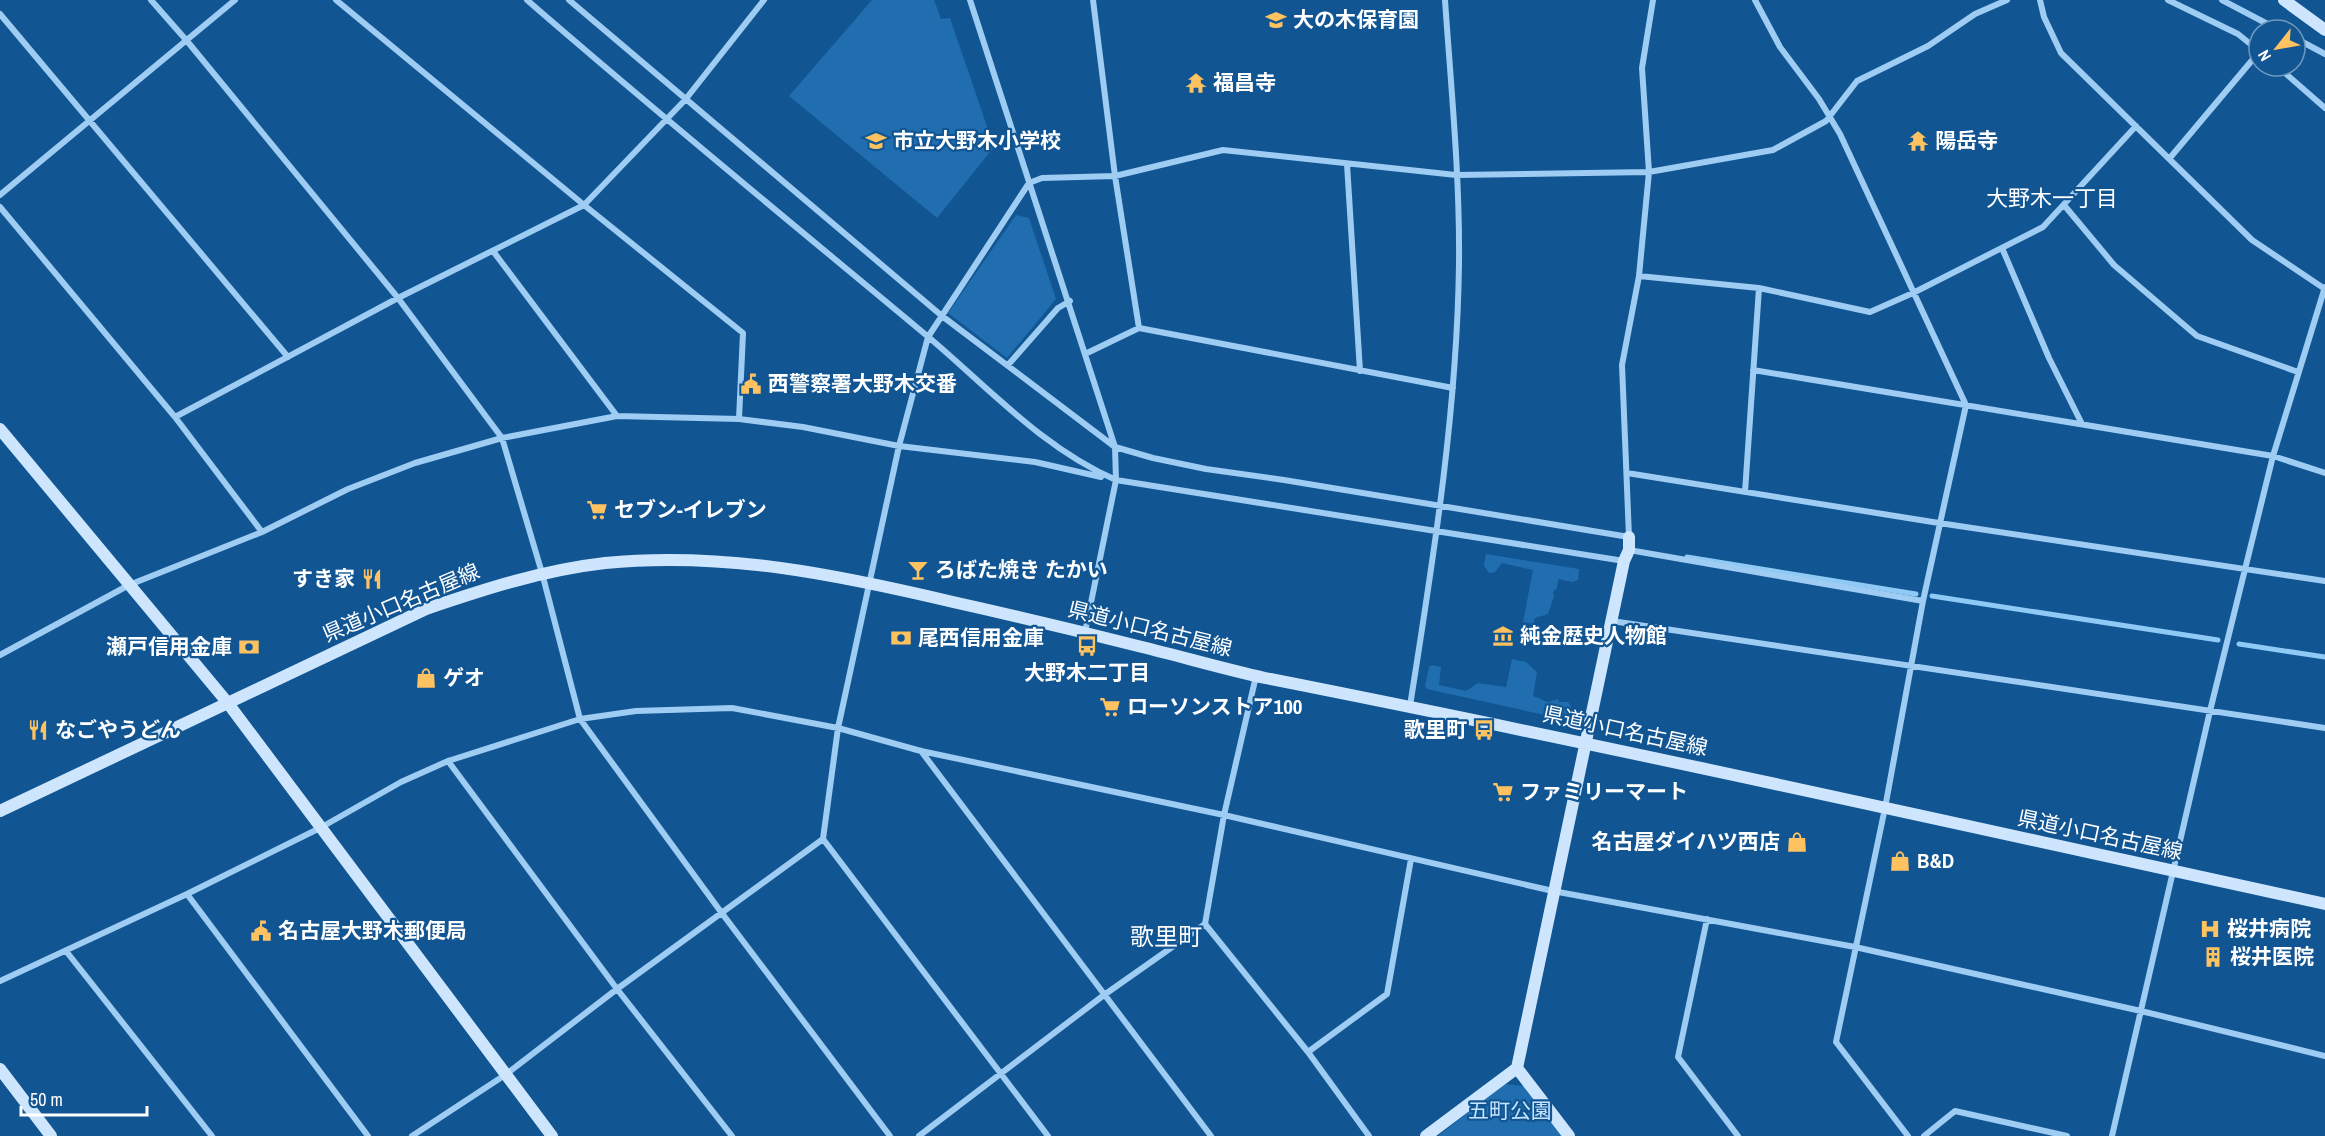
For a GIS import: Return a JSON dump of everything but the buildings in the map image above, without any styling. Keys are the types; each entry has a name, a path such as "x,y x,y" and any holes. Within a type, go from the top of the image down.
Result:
{"main road":[{"path":"2284,0 2325,30"},
{"path":"0,429 226,702 552,1136"},
{"path":"1425,1136 1517,1068 1627,550"},
{"name":"県道小口名古屋線","path":"0,811 426,609 494,585 542,573 601,564 688,559 766,566 869,582 1085,632 1256,676 1587,742 2325,904"},
{"path":"1517,1068 1569,1136"},
{"path":"0,1069 51,1136"}],"street":[{"path":"151,0 187,40 398,298 502,438 542,573 580,719 721,912 890,1136"},
{"path":"0,195 235,0"},
{"path":"336,0 743,333 739,419"},
{"path":"527,0 665,120 928,337 1049,442 1088,468 1116,480"},
{"path":"568,0 942,316 1115,447 1206,469 1440,507 1627,550 1923,601"},
{"path":"175,417 398,298 584,205 685,100 764,0"},
{"path":"970,0 1070,301 1115,447 1116,480 1085,632"},
{"path":"1093,0 1115,176 1139,328"},
{"path":"1410,706 1437,532 1453,388 1459,263 1445,0"},
{"path":"1627,550 1627,473 1622,365 1639,276 1649,172 1642,68 1653,0"},
{"path":"1755,0 1779,47 1819,99 1840,134 1966,405 1923,601 1884,808 1836,1042 1908,1136"},
{"path":"1048,1136 823,839 838,728 898,446 928,337 1029,183 1042,178 1115,176 1223,150 1456,175 1649,172 1773,150 1826,121 1857,81 1928,46 1975,14 2007,0"},
{"path":"2040,0 2044,17 2061,53 2252,240 2325,288 2273,456 2210,711 2112,1136"},
{"path":"2168,0 2238,34 2247,42"},
{"path":"2222,0 2256,18"},
{"path":"0,14 288,357"},
{"path":"2307,44 2325,54"},
{"path":"2169,159 2247,66"},
{"path":"2291,78 2325,108"},
{"path":"1639,276 1759,288 1870,312 1913,293 2043,227 2136,126"},
{"path":"1347,164 1360,370"},
{"path":"2064,205 2114,265 2197,336 2298,372"},
{"path":"0,207 175,417 262,532"},
{"path":"2002,248 2049,358 2082,424"},
{"path":"493,251 617,416"},
{"path":"1745,492 1759,288"},
{"path":"1008,365 1058,308 1070,301"},
{"path":"1085,354 1139,328 1453,388"},
{"path":"1752,370 2273,456 2325,473"},
{"path":"1,654 129,585 262,532 360,484 415,463 502,438 617,416 739,419 803,427 898,446 1035,462 1116,480 1437,532 1627,550"},
{"path":"1627,473 2325,581"},
{"path":"1612,621 2325,728"},
{"path":"919,1136 1104,995 1205,924 1224,815 1256,676"},
{"path":"0,981 187,894 320,828 401,782 448,761 580,719 636,711 732,708 838,728 921,751 1224,815 1554,891 1855,947 2141,1011 2325,1056"},
{"path":"921,751 1211,1136"},
{"path":"448,761 617,989 732,1136"},
{"path":"412,1136 505,1075 617,989 823,839"},
{"path":"1308,1052 1387,994 1411,859"},
{"path":"187,894 368,1136"},
{"path":"1707,919 1678,1057 1738,1136"},
{"path":"1205,924 1308,1052 1369,1136"},
{"path":"66,951 212,1136"},
{"path":"1924,1136 1955,1111 2067,1136"}],"green space":[{"path":"872,0 934,0 941,19 950,18 994,147 937,218 789,96"},
{"path":"1016,215 1029,218 1056,299 1007,358 948,313"},
{"path":"1486,554 1579,569 1578,580 1572,582 1558,579 1548,614 1535,618 1533,624 1523,622 1533,570 1502,563 1495,572 1489,573 1484,566"},
{"path":"1512,659 1526,662 1537,672 1533,696 1548,702 1558,699 1559,702 1568,702 1571,706 1571,715 1563,719 1427,689 1425,686 1429,667 1432,665 1441,667 1439,685 1466,691 1478,683 1506,687"},
{"name":"五町公園","path":"1505,1084 1524,1086 1562,1136 1438,1136"}],"waterway":[{"path":"1687,557 1916,594"},
{"path":"1932,596 2218,640"},
{"path":"2239,644 2325,657"}],"place":[{"name":"大の木保育園","path":"1276,20"},
{"name":"福昌寺","path":"1196,83"},
{"name":"市立大野木小学校","path":"876,141"},
{"name":"陽岳寺","path":"1918,141"},
{"name":"西警察署大野木交番","path":"751,384"},
{"name":"セブン-イレブン","path":"597,510"},
{"name":"ろばた焼き たかい","path":"918,570"},
{"name":"すき家","path":"372,579"},
{"name":"純金歴史人物館","path":"1503,636"},
{"name":"尾西信用金庫","path":"901,638"},
{"name":"大野木二丁目","path":"1087,646"},
{"name":"瀬戸信用金庫","path":"249,647"},
{"name":"ゲオ","path":"426,678"},
{"name":"ローソンストア100","path":"1110,707"},
{"name":"なごやうどん","path":"38,730"},
{"name":"歌里町","path":"1484,730"},
{"name":"ファミリーマート","path":"1503,792"},
{"name":"名古屋ダイハツ西店","path":"1797,842"},
{"name":"B&D","path":"1900,861"},
{"name":"桜井病院","path":"2210,929"},
{"name":"名古屋大野木郵便局","path":"261,931"},
{"name":"桜井医院","path":"2213,957"}],"district":[{"name":"大野木一丁目","path":"2052,198"},
{"name":"歌里町","path":"1166,937"}]}
